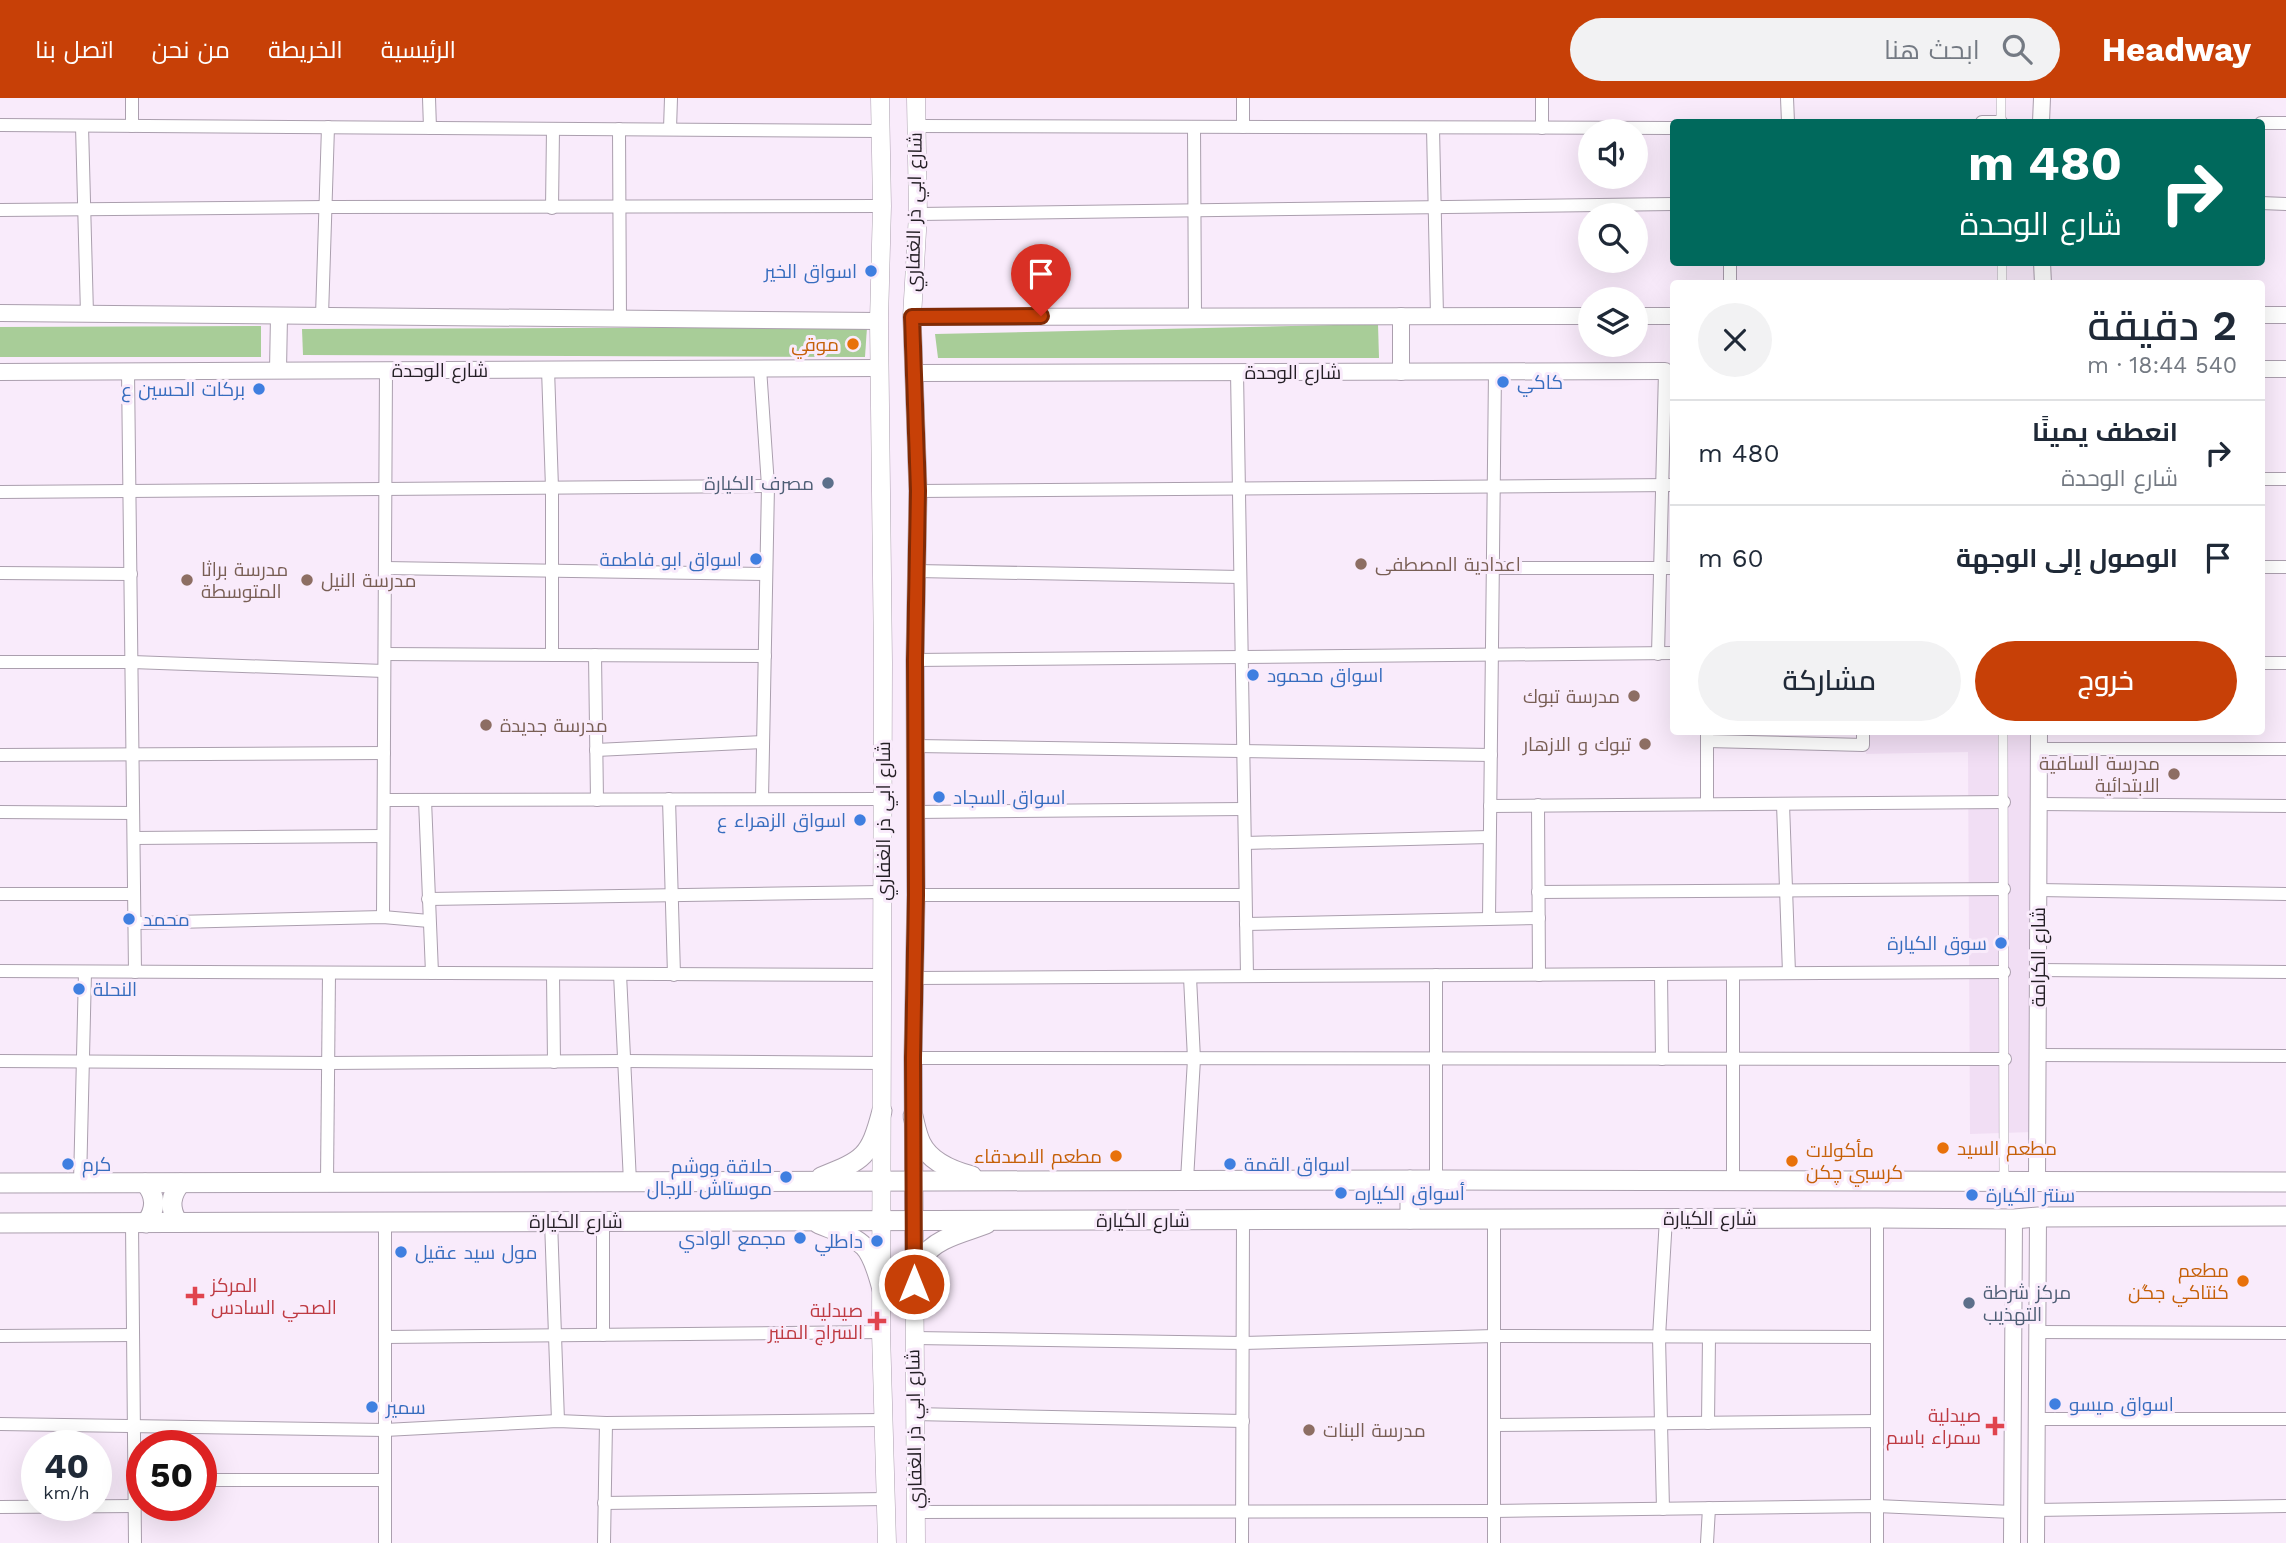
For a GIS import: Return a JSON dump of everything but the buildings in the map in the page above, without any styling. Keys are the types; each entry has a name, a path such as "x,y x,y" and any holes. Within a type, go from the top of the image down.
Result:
{"main road":[{"name":"شارع ابي ذر الغفاري","path":"880,98 882,206 879,321 883,649 881,1332 887,1543"},
{"name":"شارع ابي ذر الغفاري","path":"916,98 918,214 912,317 918,491 913,1058 916,1543"},
{"path":"883,854 915,854"},
{"path":"811,1181 865,1156 874,1141 882,1111"},
{"path":"913,1116 920,1143 929,1154 941,1164 986,1181"},
{"path":"1410,1180 1410,1219"},
{"name":"شارع الكيارة","path":"0,1183 1410,1180 2286,1182"},
{"path":"139,1223 152,1214 154,1203 152,1192 145,1183"},
{"path":"178,1223 172,1211 172,1199 181,1183"},
{"name":"شارع الكيارة","path":"0,1223 2014,1219 2286,1216"},
{"path":"914,1284 923,1257 933,1247 996,1220"},
{"path":"811,1221 860,1241 869,1251 882,1289"}],"street":[{"path":"132,98 132,126"},
{"path":"429,98 430,128"},
{"path":"670,129 671,98"},
{"path":"1243,98 1243,127"},
{"path":"1542,98 1542,128"},
{"path":"1787,98 1788,119"},
{"path":"2001,98 2001,119"},
{"path":"2042,98 2042,119"},
{"path":"2265,123 2286,123"},
{"path":"0,125 880,131"},
{"path":"82,126 87,314"},
{"path":"916,126 1670,128"},
{"path":"322,316 328,127"},
{"path":"1194,127 1195,316"},
{"path":"1433,128 1437,316"},
{"path":"552,129 552,208"},
{"path":"619,129 620,319"},
{"path":"2265,203 2286,204"},
{"path":"918,214 1670,204"},
{"path":"0,210 326,206 882,206"},
{"path":"0,313 879,321"},
{"path":"2265,315 2286,315"},
{"path":"278,370 279,316"},
{"path":"1401,316 1401,372"},
{"path":"912,317 1578,316"},
{"path":"1648,316 1670,316"},
{"path":"760,368 768,486 762,799"},
{"name":"شارع الوحدة","path":"0,372 880,368"},
{"path":"548,369 552,488 552,655"},
{"path":"2265,369 2286,369"},
{"path":"383,917 386,370"},
{"path":"128,371 135,972"},
{"path":"1657,654 1666,568 1669,371"},
{"name":"شارع الوحدة","path":"914,373 1669,371"},
{"path":"1237,372 1247,976"},
{"path":"1489,919 1495,372"},
{"path":"2265,479 2286,479"},
{"path":"0,492 768,486"},
{"path":"918,491 1667,486"},
{"path":"2265,567 2286,568"},
{"path":"385,568 766,574"},
{"path":"1493,568 1666,568"},
{"path":"917,571 1240,577"},
{"path":"0,573 131,574"},
{"path":"915,660 1670,653"},
{"path":"385,654 765,656"},
{"path":"595,655 597,800"},
{"path":"0,662 132,662 384,671"},
{"path":"2265,663 2286,663"},
{"path":"1707,804 1707,736 1863,745 1863,735"},
{"name":"شارع الكرامة","path":"2003,735 2004,1183"},
{"name":"شارع الكرامة","path":"2037,1183 2039,735"},
{"path":"596,750 763,742"},
{"path":"916,746 1491,755"},
{"path":"2039,749 2286,749"},
{"path":"0,755 384,753"},
{"path":"384,800 883,799"},
{"path":"425,800 432,973"},
{"path":"669,800 674,975"},
{"path":"1490,806 2004,802"},
{"path":"1783,804 1789,973"},
{"path":"2039,804 2286,806"},
{"path":"1538,806 1539,975"},
{"path":"915,812 1244,809"},
{"path":"0,812 133,813"},
{"path":"134,838 383,836"},
{"path":"1245,843 1489,837"},
{"path":"1538,892 2004,888"},
{"path":"2038,890 2286,894"},
{"path":"428,899 883,892"},
{"path":"0,894 134,894"},
{"path":"916,895 1245,895"},
{"path":"135,923 383,917 429,921"},
{"path":"1246,923 1539,918"},
{"path":"2037,970 2286,972"},
{"path":"0,971 882,975"},
{"path":"80,1183 85,972"},
{"path":"914,978 2004,972"},
{"path":"327,1182 329,973"},
{"path":"553,974 554,1062"},
{"path":"620,974 630,1182"},
{"path":"1661,974 1662,1059"},
{"path":"1733,974 1733,1180"},
{"path":"1436,975 1436,1180"},
{"path":"1188,1181 1194,1059 1190,977"},
{"path":"2038,1055 2286,1056"},
{"path":"913,1058 2005,1059"},
{"path":"0,1061 881,1063"},
{"path":"2036,1543 2038,1217"},
{"path":"1877,1218 1877,1543"},
{"path":"1494,1219 1494,1543"},
{"path":"1663,1509 1659,1337 1666,1219"},
{"path":"2012,1543 2014,1219"},
{"path":"1242,1543 1243,1220"},
{"path":"385,1221 385,1543"},
{"path":"551,1221 558,1421"},
{"path":"603,1221 603,1335"},
{"path":"134,1430 133,1335 139,1223"},
{"path":"385,1337 881,1332"},
{"path":"2036,1332 2286,1333"},
{"path":"0,1336 133,1335"},
{"path":"914,1338 1243,1343 1494,1336 1877,1337"},
{"path":"1708,1423 1709,1336"},
{"path":"914,1414 1242,1421"},
{"path":"2036,1419 2286,1419"},
{"path":"0,1424 385,1430 558,1421 606,1423 884,1420"},
{"path":"1494,1425 1877,1420"},
{"path":"604,1543 606,1423"},
{"path":"217,1480 385,1480"},
{"path":"604,1503 886,1499"},
{"path":"0,1507 126,1506"},
{"path":"915,1513 1494,1511 1877,1506 2012,1512"},
{"path":"2036,1510 2286,1506"},
{"path":"1707,1543 1709,1508"},
{"path":"135,1521 135,1543"}],"shaded area":[{"name":"سوق الكيارة","path":"1867,735 2032,735 2033,1132 1970,1134 1968,752 1866,754"}],"green space":[{"path":"1378,324 1379,358 938,358 935,334"},
{"path":"261,326 261,357 0,357 0,327"},
{"path":"867,327 865,357 303,355 302,329"}],"place":[{"name":"اسواق الخير","path":"871,271"},
{"name":"موقي","path":"853,344"},
{"name":"كاكي","path":"1503,382"},
{"name":"بركات الحسين ع","path":"259,389"},
{"name":"مصرف الكيارة","path":"828,483"},
{"name":"اسواق ابو فاطمة","path":"756,559"},
{"name":"اعدادية المصطفى","path":"1361,564"},
{"name":"مدرسة براثا المتوسطة","path":"187,580"},
{"name":"مدرسة النيل","path":"307,580"},
{"name":"اسواق محمود","path":"1253,675"},
{"name":"مدرسة تبوك","path":"1634,696"},
{"name":"مدرسة جديدة","path":"486,725"},
{"name":"تبوك و الازهار","path":"1645,744"},
{"name":"مدرسة الساقية الابتدائية","path":"2174,774"},
{"name":"اسواق السجاد","path":"939,797"},
{"name":"اسواق الزهراء ع","path":"860,820"},
{"name":"محمد","path":"129,919"},
{"name":"سوق الكيارة","path":"2001,943"},
{"name":"النحلة","path":"79,989"},
{"name":"مطعم السيد","path":"1943,1148"},
{"name":"مطعم الاصدقاء","path":"1116,1156"},
{"name":"مأكولات كرسبي چكن","path":"1792,1161"},
{"name":"كرم","path":"68,1164"},
{"name":"اسواق القمة","path":"1230,1164"},
{"name":"حلاقة ووشم موستاش للرجال","path":"786,1177"},
{"name":"أسواق الكياره","path":"1341,1193"},
{"name":"سنتر الكيارة","path":"1972,1195"},
{"name":"مجمع الوادي","path":"800,1238"},
{"name":"داطلي","path":"877,1241"},
{"name":"مول سيد عقيل","path":"401,1252"},
{"name":"مطعم كنتاكي جگن","path":"2243,1281"},
{"name":"المركز الصحي السادس","path":"195,1296"},
{"name":"مركز شرطة التهذيب","path":"1969,1303"},
{"name":"صيدلية السراج المنير","path":"877,1321"},
{"name":"اسواق ميسو","path":"2055,1404"},
{"name":"سمير","path":"372,1407"},
{"name":"صيدلية سمراء باسم","path":"1995,1426"},
{"name":"مدرسة البنات","path":"1309,1430"}],"route":[{"path":"914,1284 915,660 918,491 912,317 1041,316"}]}
